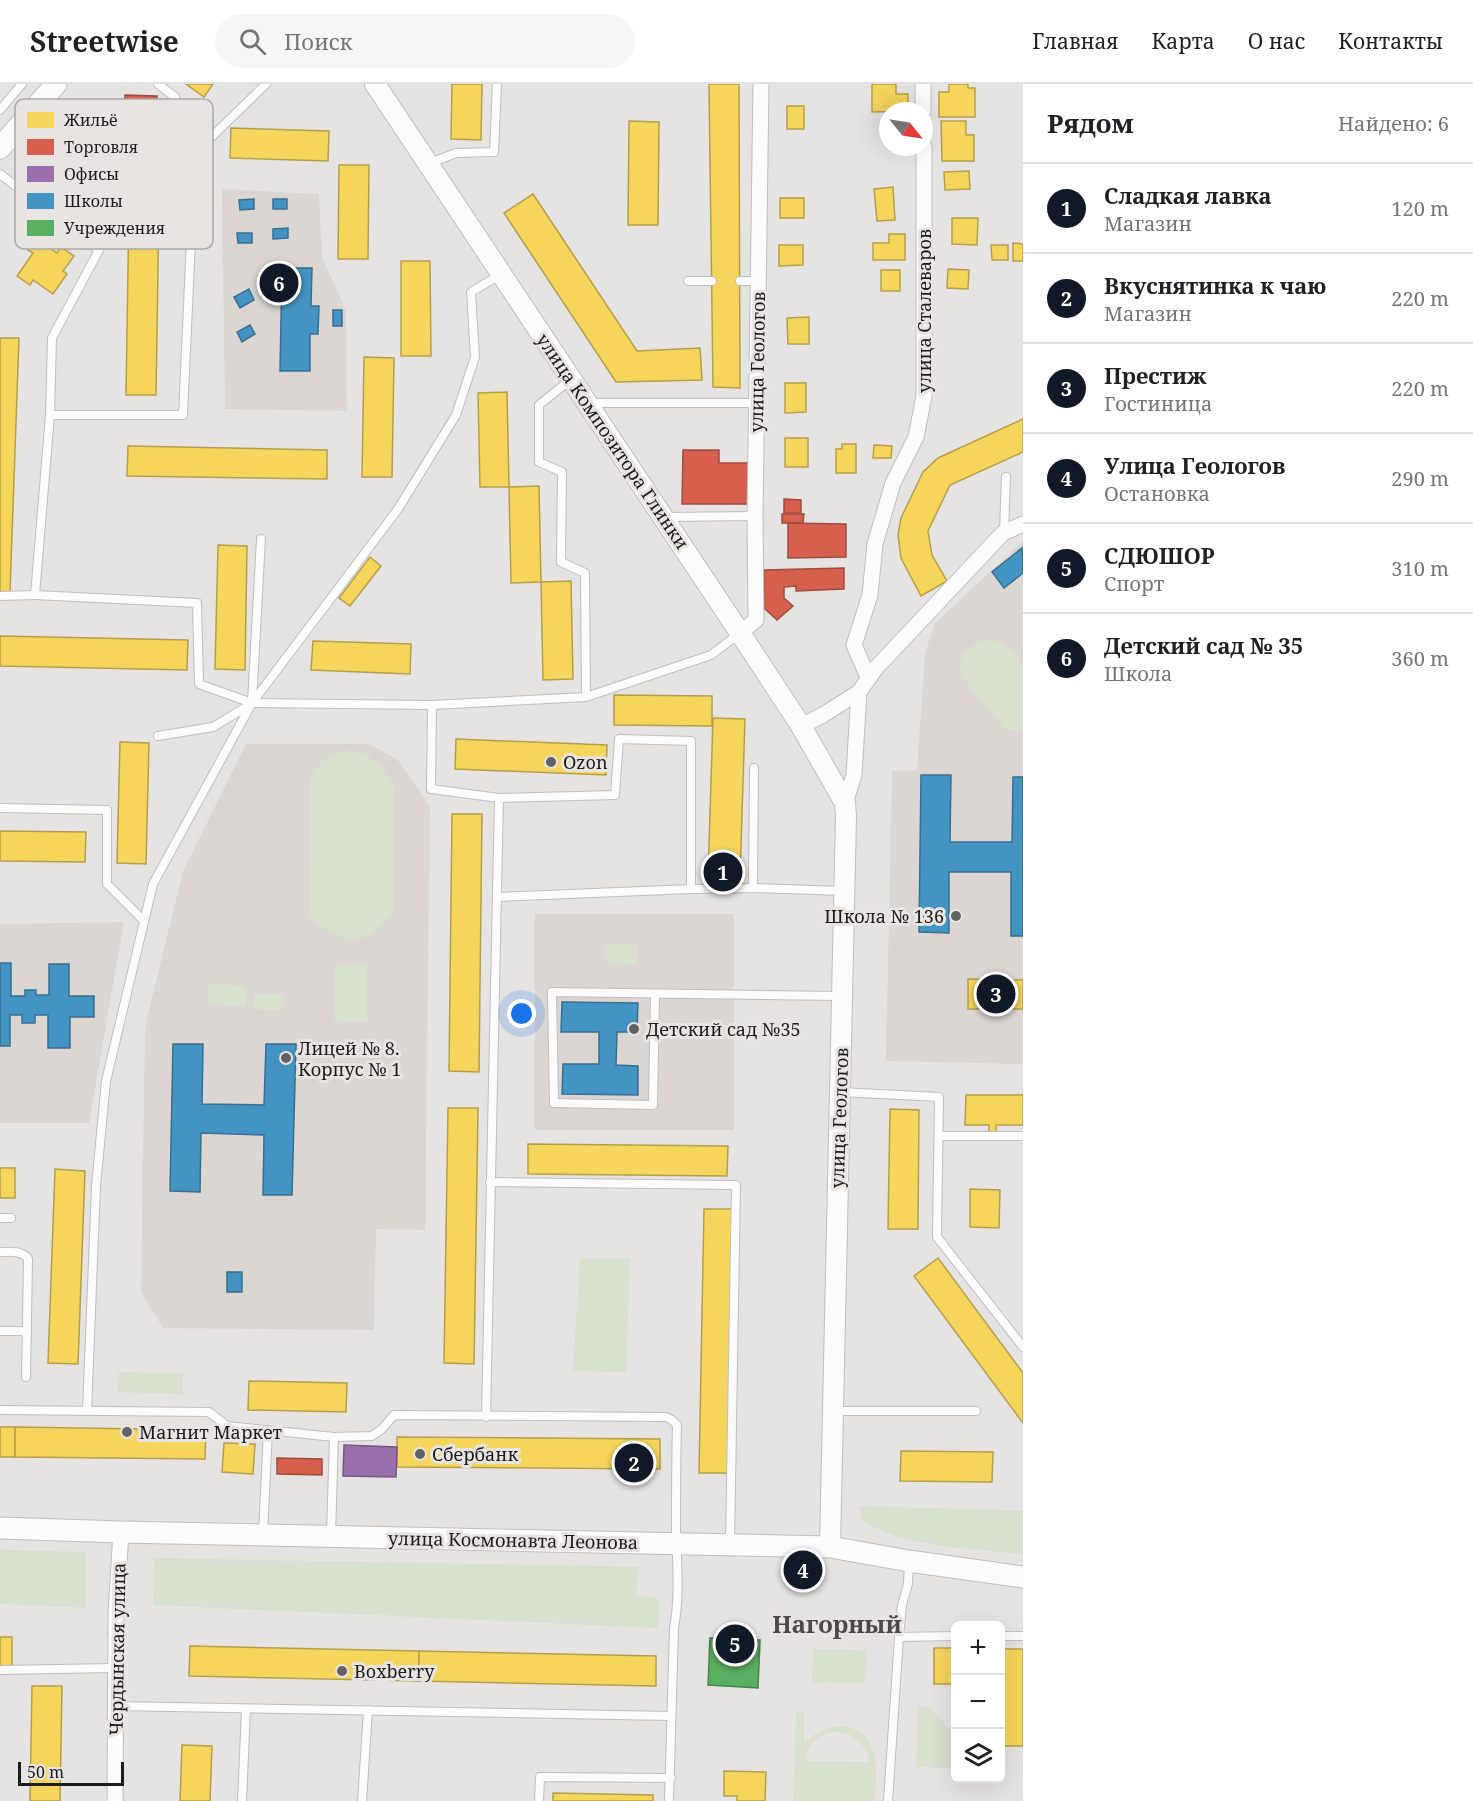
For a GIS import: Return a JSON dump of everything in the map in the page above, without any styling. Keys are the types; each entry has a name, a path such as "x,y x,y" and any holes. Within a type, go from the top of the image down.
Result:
{"main road":[{"path":"43,99 56,84"},
{"path":"0,148 15,131"},
{"name":"улица Космонавта Леонова","path":"0,1528 830,1546 909,1561 1023,1577"}],"street":[{"name":"улица Композитора Глинки","path":"375,84 801,726 845,803"},
{"name":"улица Геологов","path":"740,633 756,620 755,516 761,84"},
{"path":"923,84 923,102"},
{"name":"улица Сталеваров","path":"868,677 854,645 870,595 875,544 893,483 916,437 924,396 924,156"},
{"path":"801,726 859,692 868,677 1004,533 1023,524"},
{"name":"улица Геологов","path":"830,1546 845,803 854,775 859,692"},
{"name":"Чердынская улица","path":"115,1801 116,1668 121,1532"}],"lane":[{"path":"0,110 22,84"},
{"path":"158,84 176,99"},
{"path":"213,136 266,84"},
{"path":"428,163 456,153 494,152 497,84"},
{"path":"0,174 15,186"},
{"path":"35,595 50,415 52,338 98,249"},
{"path":"50,415 183,415 191,249"},
{"path":"87,1411 96,1186 106,1081 153,884 252,704 398,509 456,415 475,357 471,292 502,274"},
{"path":"688,281 712,281"},
{"path":"740,281 758,281"},
{"path":"572,379 539,405 539,462 562,472 561,562 585,573 586,697"},
{"path":"588,403 757,403"},
{"path":"1004,533 1006,477"},
{"path":"663,517 755,516"},
{"path":"252,704 261,539"},
{"path":"0,596 35,595 197,603 199,684 252,704 432,705 586,697 711,655 740,633"},
{"path":"158,736 213,727 252,704"},
{"path":"432,705 430,789 500,798 615,795 619,739 691,741 691,889"},
{"path":"753,888 754,768"},
{"path":"486,1417 500,798"},
{"path":"0,808 107,810 108,884 144,921"},
{"path":"497,897 691,889 753,888 844,891"},
{"path":"655,994 653,1105 554,1103 552,992 842,996"},
{"path":"840,1092 939,1097 938,1237 1023,1347"},
{"path":"939,1136 1023,1136"},
{"path":"490,1182 736,1185 730,1544"},
{"path":"0,1218 11,1218"},
{"path":"0,1252 20,1252 28,1258 26,1377"},
{"path":"0,1330 27,1331"},
{"path":"0,1410 209,1412 227,1426 334,1437 372,1436 382,1429 394,1415 666,1417 672,1420 676,1425 678,1603 674,1628 669,1801"},
{"path":"832,1411 976,1411"},
{"path":"263,1535 268,1430"},
{"path":"331,1536 334,1437"},
{"path":"888,1801 898,1637 902,1605 908,1584 909,1561"},
{"path":"898,1637 951,1636"},
{"path":"1005,1636 1023,1636"},
{"path":"0,1670 116,1668"},
{"path":"116,1706 671,1716"},
{"path":"242,1801 246,1709"},
{"path":"362,1801 368,1710"},
{"path":"539,1801 540,1777 670,1778"}],"shaded area":[{"path":"222,189 319,194 322,257 346,310 347,411 225,409"},
{"name":"Школа № 136","path":"1023,541 1023,1064 886,1061 892,771 917,770 925,653 935,623"},
{"name":"Лицей № 8. Корпус № 1","path":"246,744 370,744 398,760 430,806 425,1230 376,1229 374,1330 163,1328 141,1292 145,1027 183,871"},
{"name":"Детский сад №35","path":"535,914 734,914 734,1130 535,1130"},
{"path":"124,922 89,1123 0,1123 0,924"}],"green space":[{"path":"987,639 1009,648 1021,661 1023,667 1023,730 1005,729 961,673 961,661 966,651"},
{"path":"349,750 364,753 381,766 394,783 393,913 372,933 353,939 343,938 333,933 309,917 310,780 317,767 325,759"},
{"path":"605,943 638,945 636,965 604,962"},
{"path":"334,965 367,965 367,1022 335,1023"},
{"path":"209,984 247,986 246,1006 208,1005"},
{"path":"255,993 284,995 283,1011 253,1009"},
{"path":"580,1258 630,1258 626,1372 573,1371"},
{"path":"119,1372 183,1374 183,1394 118,1392"},
{"path":"859,1506 1023,1511 1023,1554 942,1546 901,1538 864,1522"},
{"path":"0,1550 86,1552 86,1608 0,1604"},
{"path":"154,1558 639,1567 636,1595 659,1599 658,1628 153,1605"},
{"path":"813,1649 866,1650 865,1683 812,1682"},
{"path":"918,1706 929,1707 951,1731 951,1768 916,1767"},
{"path":"796,1711 804,1711 804,1743 823,1730 844,1726 862,1734 869,1742 875,1759 875,1801 793,1801","holes":["828,1733 841,1733 853,1737 862,1744 869,1762 806,1761 808,1750 814,1741"]}],"building: Жильё":[{"path":"186,84 213,84 204,97"},
{"path":"452,84 482,84 481,140 451,139"},
{"path":"709,84 739,84 740,388 713,387"},
{"path":"872,84 896,84 896,94 908,94 908,102 879,102 879,112 872,112"},
{"path":"949,84 968,84 968,88 975,88 975,117 939,117 939,92 949,92"},
{"path":"787,106 804,106 804,129 787,129"},
{"path":"629,121 659,122 658,225 628,225"},
{"path":"941,121 966,121 966,135 974,135 974,161 942,161"},
{"path":"231,128 329,131 328,161 230,158"},
{"path":"339,165 369,165 368,259 338,259"},
{"path":"969,171 970,189 945,190 944,172"},
{"path":"893,187 895,220 877,221 874,189"},
{"path":"533,194 637,351 700,348 702,380 616,382 504,213"},
{"path":"780,198 804,198 804,218 780,218"},
{"path":"952,218 978,218 977,245 952,244"},
{"path":"889,234 905,234 905,260 873,260 873,243 889,243"},
{"path":"1013,243 1023,244 1023,261 1013,261"},
{"path":"779,245 803,245 803,265 779,266"},
{"path":"991,245 1008,245 1008,260 992,260"},
{"path":"51,249 57,253 60,249 64,249 74,256 63,271 67,274 53,294 33,280 30,285 17,276 33,253 28,250"},
{"path":"128,249 158,249 156,395 126,395"},
{"path":"401,261 430,261 431,356 401,356"},
{"path":"948,269 969,270 968,289 947,288"},
{"path":"881,270 900,270 900,291 881,291"},
{"path":"809,317 809,344 788,344 787,318"},
{"path":"0,338 19,338 10,592 0,592"},
{"path":"364,357 394,358 392,477 362,477"},
{"path":"785,383 806,383 806,412 785,413"},
{"path":"507,392 509,487 480,487 478,393"},
{"path":"1023,419 1023,452 950,485 928,531 932,555 947,581 921,596 901,558 898,535 901,518 923,472 938,458"},
{"path":"785,438 808,438 808,467 785,467"},
{"path":"842,444 856,444 856,473 836,473 836,449 842,449"},
{"path":"874,445 892,446 891,458 873,458"},
{"path":"128,446 327,450 327,479 127,476"},
{"path":"539,486 541,582 511,583 509,487"},
{"path":"218,545 247,546 245,670 215,669"},
{"path":"370,557 381,566 350,606 339,598"},
{"path":"571,581 573,679 543,680 541,582"},
{"path":"0,636 188,640 187,670 0,666"},
{"path":"313,641 411,644 410,674 311,670"},
{"path":"614,695 712,696 712,726 614,725"},
{"path":"713,718 745,719 740,879 708,878"},
{"path":"456,739 607,745 606,775 455,769"},
{"path":"120,742 149,743 146,864 117,863"},
{"path":"452,814 482,814 479,1072 449,1071"},
{"path":"0,831 86,832 85,862 0,861"},
{"path":"968,979 1023,980 1023,1009 968,1009"},
{"path":"966,1095 1023,1095 1023,1125 996,1125 996,1133 989,1133 989,1125 965,1125"},
{"path":"448,1108 478,1108 474,1364 444,1363"},
{"path":"890,1109 919,1110 918,1229 888,1229"},
{"path":"528,1144 728,1146 727,1176 528,1174"},
{"path":"0,1168 15,1168 15,1198 0,1198"},
{"path":"55,1169 85,1171 78,1364 48,1363"},
{"path":"970,1189 1000,1190 999,1228 970,1227"},
{"path":"704,1209 734,1209 729,1473 699,1473"},
{"path":"938,1258 1023,1373 1023,1423 914,1276"},
{"path":"249,1381 347,1383 346,1412 248,1410"},
{"path":"0,1427 15,1427 15,1457 0,1457"},
{"path":"15,1427 206,1430 205,1459 15,1457"},
{"path":"397,1437 660,1439 660,1469 397,1467"},
{"path":"224,1443 255,1444 253,1474 222,1472"},
{"path":"901,1451 993,1452 992,1482 900,1481"},
{"path":"0,1637 12,1637 12,1666 0,1666"},
{"path":"190,1646 419,1651 419,1681 189,1676"},
{"path":"934,1648 951,1648 951,1684 934,1684"},
{"path":"1005,1649 1023,1649 1023,1746 1005,1746"},
{"path":"419,1651 656,1656 656,1686 419,1681"},
{"path":"32,1686 62,1686 60,1801 30,1801"},
{"path":"182,1745 212,1746 210,1801 180,1801"},
{"path":"724,1771 766,1772 765,1801 737,1801 737,1796 724,1796"},
{"path":"553,1793 653,1795 653,1801 553,1801"}],"building: Торговля":[{"path":"125,95 157,96 157,99 125,99"},
{"path":"683,450 719,450 719,463 749,463 749,504 682,504"},
{"path":"784,499 801,500 801,513 784,513"},
{"path":"782,514 804,514 803,523 782,523"},
{"path":"788,523 846,524 846,557 788,558"},
{"path":"844,568 844,589 796,591 796,586 784,587 784,598 793,606 777,620 764,608 764,570"},
{"path":"277,1458 322,1459 322,1475 277,1474"}],"building: Офисы":[{"path":"344,1445 397,1447 396,1477 343,1476"}],"building: Школы":[{"path":"254,199 254,209 240,210 239,200"},
{"path":"273,199 287,199 287,209 273,209"},
{"path":"288,228 288,238 273,239 273,229"},
{"path":"237,233 252,233 252,243 238,243"},
{"path":"282,268 312,268 311,306 319,306 318,334 310,334 310,371 280,371"},
{"path":"249,289 254,300 240,308 234,297"},
{"path":"333,310 342,310 342,326 333,326"},
{"path":"250,325 255,334 242,342 237,332"},
{"path":"1022,548 1023,573 1004,588 992,572"},
{"path":"921,775 951,775 950,842 1012,842 1013,777 1023,777 1023,936 1011,936 1011,872 949,872 949,933 919,932"},
{"path":"0,963 11,963 11,996 25,996 25,990 36,990 36,995 49,995 49,964 69,964 69,996 94,996 94,1017 70,1017 70,1048 48,1048 48,1015 35,1015 35,1023 22,1023 22,1015 10,1015 10,1046 0,1046"},
{"path":"562,1002 638,1003 637,1032 617,1032 616,1065 638,1066 638,1095 562,1094 563,1064 599,1064 599,1032 561,1032"},
{"path":"173,1044 203,1044 202,1104 264,1105 266,1044 296,1044 292,1195 263,1195 264,1135 201,1133 200,1192 170,1191"},
{"path":"227,1272 242,1272 242,1292 227,1292"}],"building: Учреждения":[{"path":"710,1638 760,1640 758,1688 708,1685"}],"place":[{"name":"Детский сад № 35","path":"279,283"},
{"name":"Ozon","path":"551,762"},
{"name":"Сладкая лавка","path":"723,872"},
{"name":"Школа № 136","path":"956,916"},
{"name":"Престиж","path":"996,994"},
{"name":"Детский сад №35","path":"634,1029"},
{"name":"Лицей № 8. Корпус № 1","path":"286,1058"},
{"name":"Магнит Маркет","path":"127,1432"},
{"name":"Сбербанк","path":"420,1454"},
{"name":"Вкуснятинка к чаю","path":"634,1463"},
{"name":"Улица Геологов","path":"803,1570"},
{"name":"СДЮШОР","path":"735,1644"},
{"name":"Boxberry","path":"342,1671"}],"district":[{"name":"Нагорный","path":"837,1623"}]}
